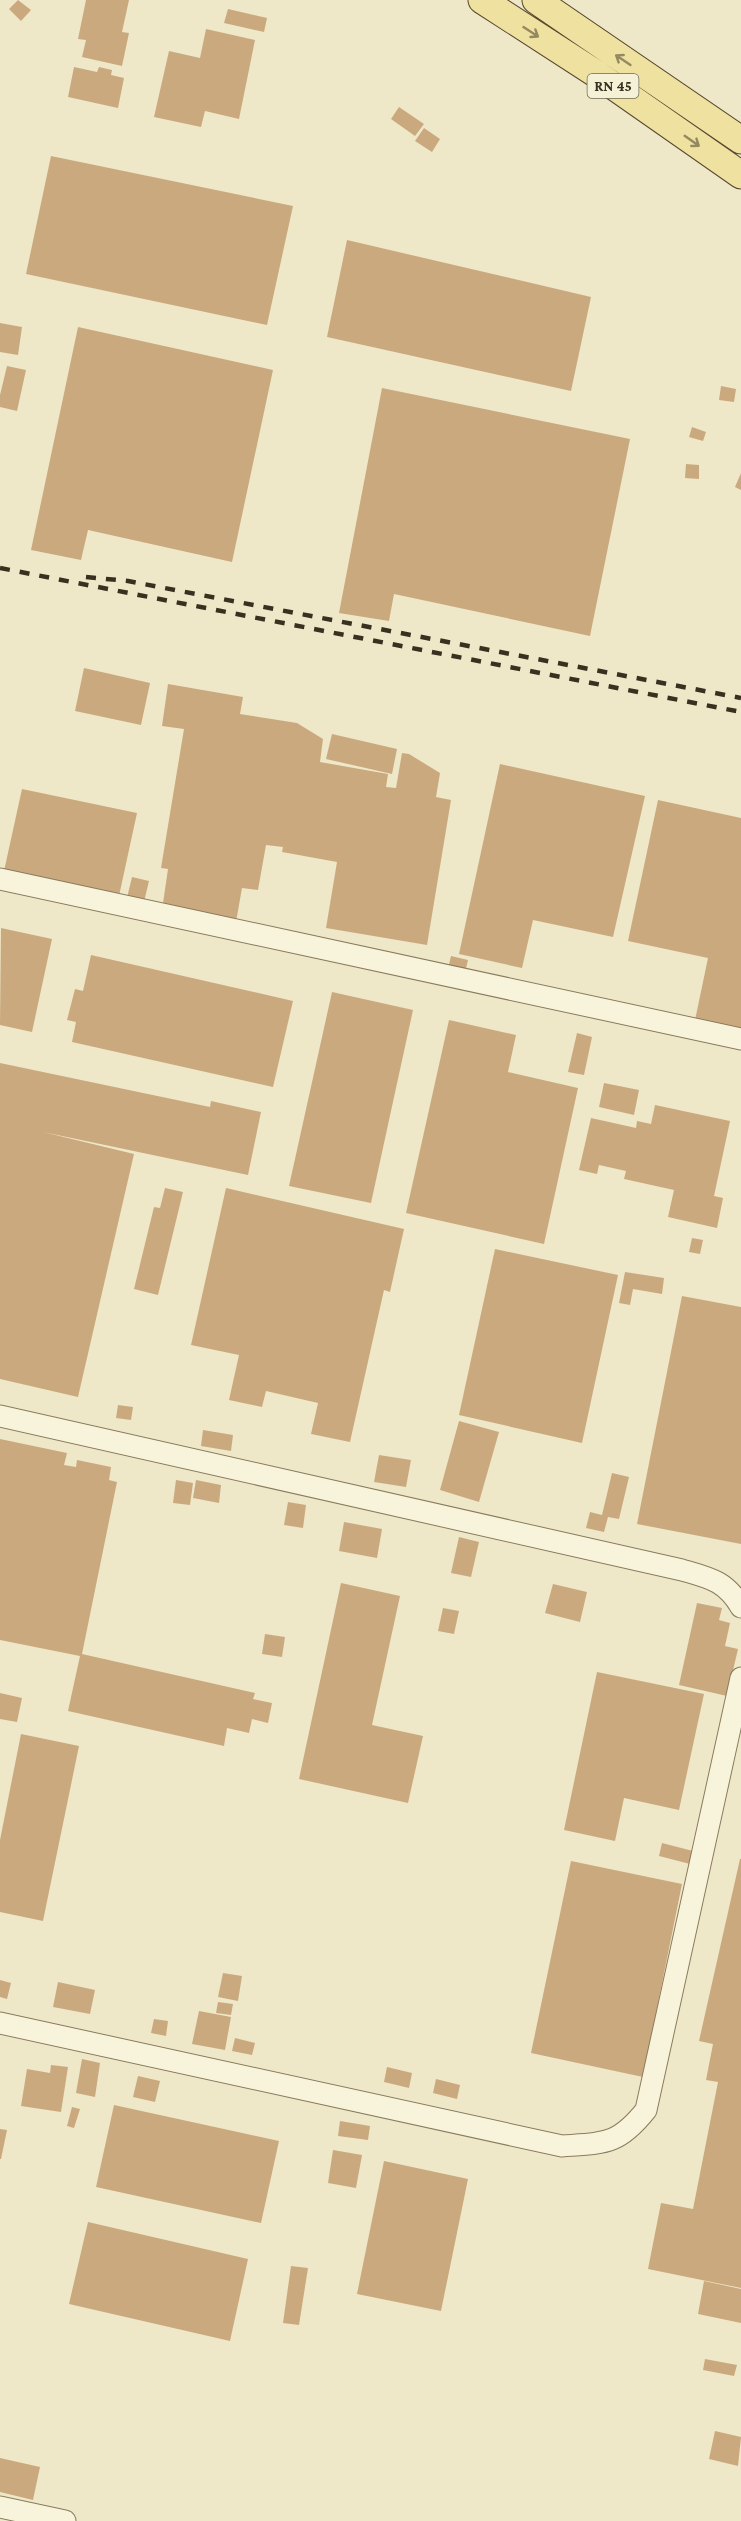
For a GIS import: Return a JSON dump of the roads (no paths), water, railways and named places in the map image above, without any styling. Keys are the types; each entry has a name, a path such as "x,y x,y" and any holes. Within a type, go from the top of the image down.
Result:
{"main road":[{"name":"RN 45","path":"482,0 595,74 741,176"},
{"name":"RN 45","path":"536,0 741,140"}],"street":[{"path":"0,879 741,1039"},
{"path":"0,1416 682,1570 714,1579 733,1592 741,1607"},
{"path":"0,2023 562,2146 603,2144 629,2131 646,2110 741,1678"},
{"path":"0,2507 65,2521"}],"railway":[{"path":"0,568 741,712"},
{"path":"86,577 128,581 741,698"}]}
